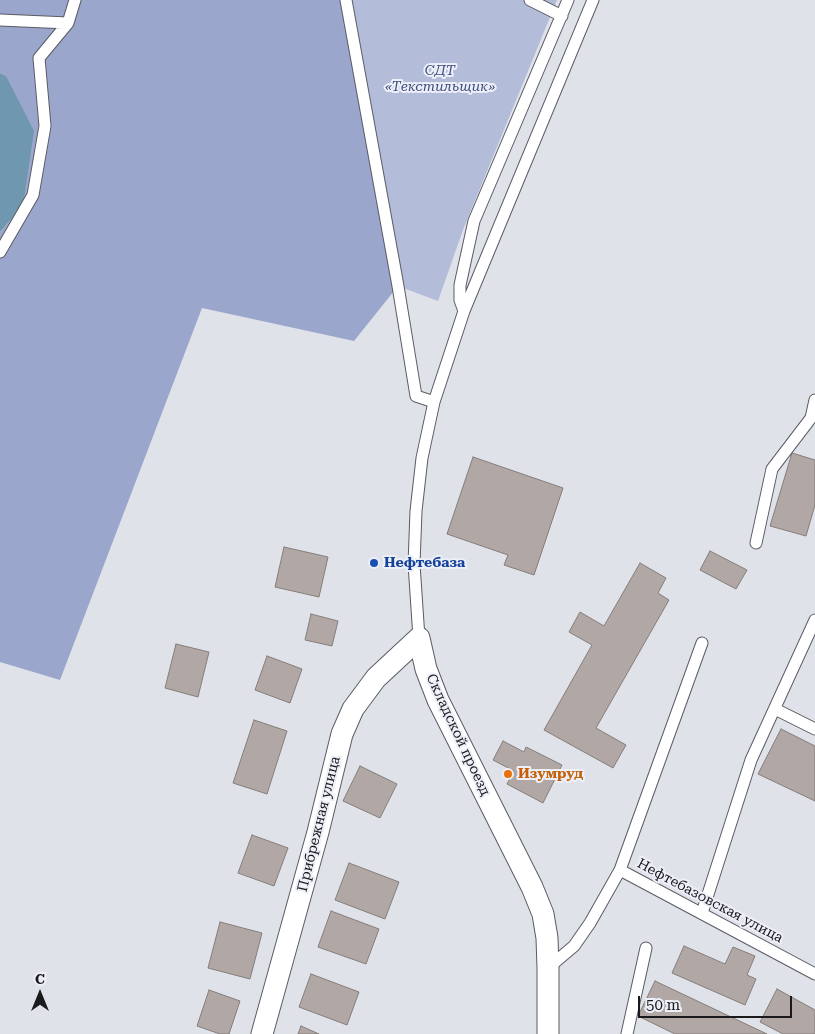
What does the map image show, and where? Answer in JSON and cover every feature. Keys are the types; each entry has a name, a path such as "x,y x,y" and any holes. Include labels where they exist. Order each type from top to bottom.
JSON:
{"street":[{"name":"Складской проезд","path":"419,638 426,669 438,700 528,878 543,914 547,938 548,1034"},
{"name":"Прибрежная улица","path":"262,1034 318,832 342,734 353,709 376,678 419,638"}],"lane":[{"path":"0,252 33,195 45,126 39,58 68,23 75,0"},
{"path":"346,0 416,396 434,402"},
{"path":"530,0 562,16"},
{"path":"464,311 460,300 460,285 474,221 568,0"},
{"name":"Складской проезд","path":"419,638 414,564 416,510 422,458 434,402 464,311 593,0"},
{"path":"0,20 68,23"},
{"path":"756,543 772,469 810,418 815,400"},
{"path":"702,913 751,760 815,620"},
{"path":"620,870 702,643"},
{"path":"775,709 815,729"},
{"name":"Нефтебазовская улица","path":"548,968 574,946 590,923 620,870 815,974"},
{"path":"627,1034 646,948"}],"green space":[{"name":"СДТ «Текстильщик»","path":"346,0 557,0 463,230 438,301 398,286"}],"shaded area":[{"path":"0,0 346,0 398,286 354,341 202,308 60,680 0,662 0,232 23,206 6,76 0,73"},
{"path":"0,73 6,76 34,131 23,206 0,232"}],"building":[{"path":"792,453 815,460 815,505 806,536 770,526"},
{"path":"473,457 563,488 534,575 504,565 508,555 447,534"},
{"path":"284,547 328,557 319,597 275,587"},
{"path":"710,551 747,570 736,589 700,570"},
{"path":"640,563 666,578 658,593 669,600 596,728 626,745 613,768 544,730 592,645 569,632 580,612 604,626"},
{"path":"311,614 338,621 332,646 305,640"},
{"path":"176,644 209,652 198,697 165,688"},
{"path":"267,656 302,669 290,703 255,690"},
{"path":"254,720 287,731 267,794 233,783"},
{"path":"781,729 815,746 815,801 758,774"},
{"path":"503,741 524,752 526,747 562,765 543,803 507,784 514,771 493,760"},
{"path":"360,766 397,784 380,818 343,801"},
{"path":"252,835 288,848 274,886 238,873"},
{"path":"349,863 399,882 385,919 335,900"},
{"path":"331,911 379,929 366,964 318,947"},
{"path":"220,922 262,933 250,979 208,968"},
{"path":"684,946 725,964 733,947 755,956 747,975 756,979 745,1005 672,973"},
{"path":"311,974 359,992 347,1025 299,1007"},
{"path":"655,981 767,1034 675,1034 638,1016"},
{"path":"777,989 815,1010 815,1034 783,1034 760,1022"},
{"path":"209,990 240,1001 229,1034 220,1034 197,1026"},
{"path":"301,1026 319,1034 298,1034"}],"place":[{"name":"Нефтебаза","path":"374,563"},
{"name":"Изумруд","path":"508,774"}]}
